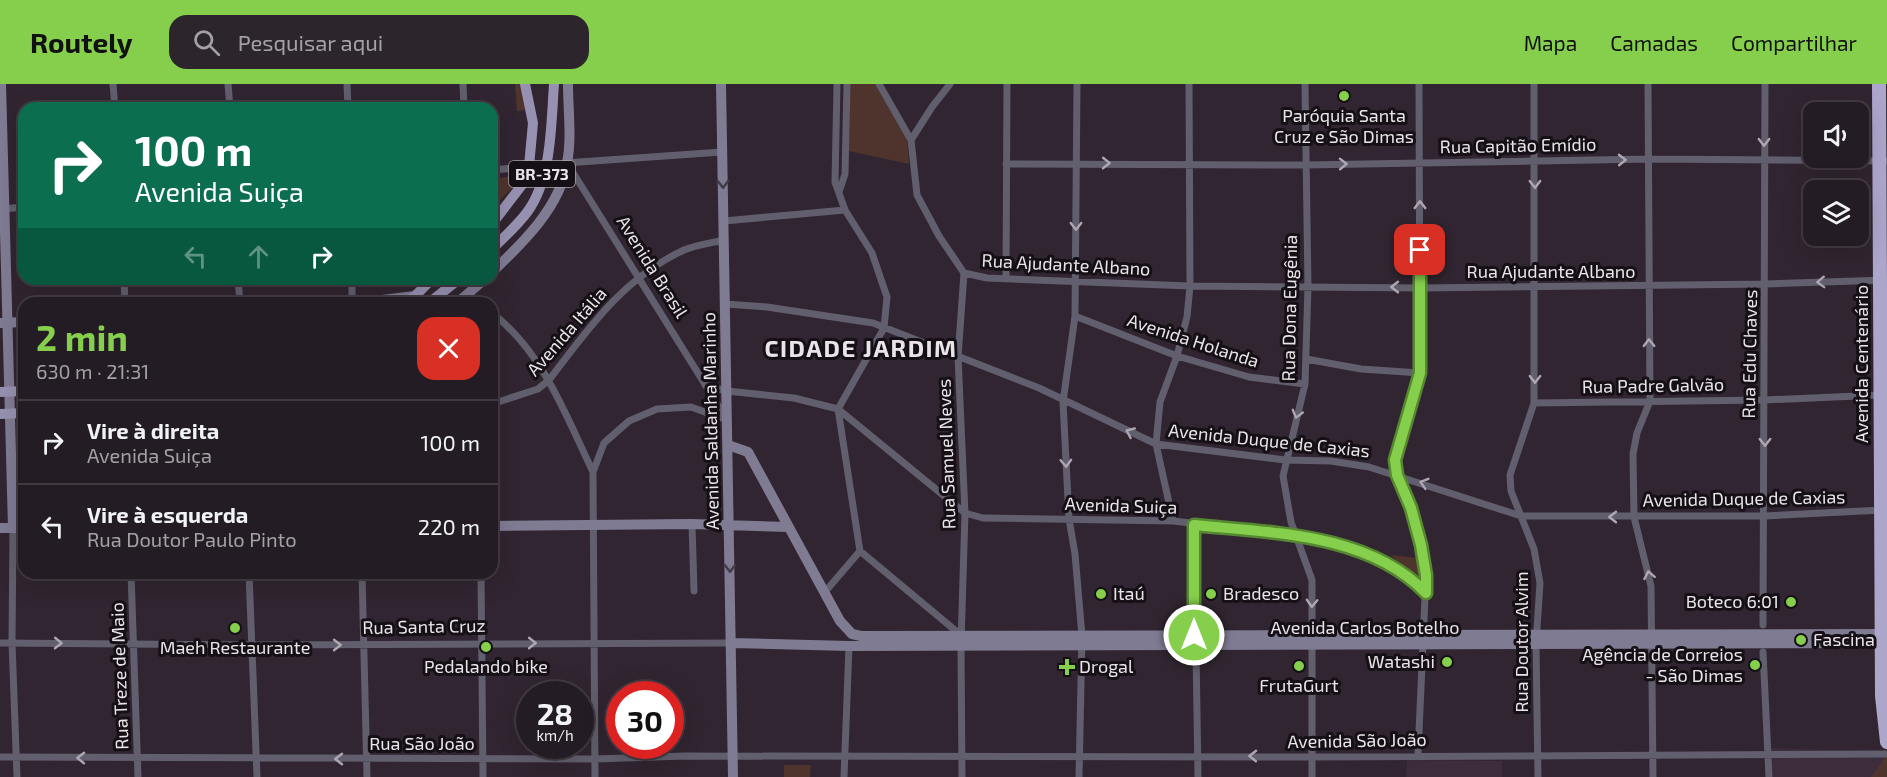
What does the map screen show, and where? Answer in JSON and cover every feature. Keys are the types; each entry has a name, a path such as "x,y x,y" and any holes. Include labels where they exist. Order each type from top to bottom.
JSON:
{"highway":[{"name":"Avenida Centenário","path":"1879,84 1883,161 1880,395 1886,741"}],"main road":[{"path":"1,84 3,323 6,392 12,414 18,512"},
{"name":"BR-373","path":"498,216 528,177 533,123 525,84"},
{"name":"BR-373","path":"498,242 528,210 538,187 551,140 554,84"},
{"path":"498,266 525,238 561,187 568,84"},
{"name":"Avenida Saldanha Marinho","path":"721,84 733,777"},
{"path":"407,297 415,296 426,285"},
{"path":"436,297 452,285"},
{"path":"465,297 479,285"},
{"path":"3,323 18,322"},
{"path":"0,414 18,414"},
{"path":"728,445 740,447 748,452 824,593 846,628 852,634 866,637"},
{"path":"498,526 692,524 788,527"},
{"path":"0,528 18,528"},
{"path":"846,628 844,645 866,637"},
{"name":"Avenida Carlos Botelho","path":"866,637 1082,641 1884,637"},
{"name":"Avenida Carlos Botelho","path":"844,645 961,640"},
{"name":"Rua Santa Cruz","path":"731,643 844,645"},
{"name":"Avenida Saldanha Marinho","path":"733,757 739,768 739,777"}],"street":[{"path":"113,84 114,102"},
{"path":"228,84 230,102"},
{"path":"347,84 348,102"},
{"path":"463,84 464,102"},
{"path":"839,192 845,174 845,84 837,84 833,172 839,192 845,210 872,253 887,297 884,328 838,409 860,551 961,640"},
{"path":"879,84 911,140 917,195 939,236 964,273"},
{"path":"911,140 932,106 950,84"},
{"path":"1006,278 1007,84"},
{"path":"1077,84 1075,316 1063,402 1069,519 1075,554 1082,641 1079,777"},
{"path":"1173,521 1156,444 1160,402 1177,356 1187,317 1190,286 1189,84"},
{"name":"Rua Dona Eugênia","path":"1305,84 1308,287 1305,384 1285,460 1284,489 1295,535 1311,572 1312,777"},
{"path":"1418,754 1426,575 1421,545 1411,508 1397,475 1395,460 1420,373 1419,84"},
{"name":"Rua Doutor Alvim","path":"1534,84 1536,287 1534,402 1510,475 1511,491 1534,549 1540,583 1537,639 1538,777"},
{"path":"1648,84 1650,400 1648,410 1637,433 1633,454 1634,517 1650,575 1653,777"},
{"name":"Rua Edu Chaves","path":"1763,625 1765,84"},
{"path":"498,169 722,152"},
{"name":"Rua Capitão Emídio","path":"1006,164 1305,165 1648,159 1883,161"},
{"name":"Avenida Brasil","path":"562,163 638,276 727,420"},
{"path":"2,209 18,208"},
{"path":"724,221 845,210"},
{"name":"Avenida Itália","path":"498,402 538,389 549,381 602,310 638,276 685,249 724,240"},
{"name":"Rua Ajudante Albano","path":"964,273 987,278 1190,286 1421,288 1766,284 1883,280"},
{"name":"Rua Samuel Neves","path":"962,777 961,640 965,513 958,357 964,273"},
{"name":"Avenida Duque de Caxias","path":"725,304 873,323 1039,388 1063,402 1156,444 1285,460 1330,461 1369,467 1521,516 1765,516 1882,510"},
{"name":"Avenida Holanda","path":"1075,316 1177,356 1249,377 1305,384"},
{"path":"498,317 510,326 549,381 593,472"},
{"path":"1306,359 1361,369 1420,373"},
{"path":"705,385 727,391 794,398 838,409"},
{"name":"Rua Padre Galvão","path":"1534,402 1765,400 1880,395"},
{"path":"595,777 593,472 604,443 629,421 657,409 691,407 727,420"},
{"name":"Avenida Suiça","path":"838,409 965,513 982,518 1173,521 1295,535 1374,555 1392,564 1426,593"},
{"path":"692,524 694,591"},
{"path":"1194,525 1194,640 1198,777"},
{"path":"17,777 12,643 18,544"},
{"path":"824,593 860,551"},
{"name":"Rua Treze de Maio","path":"131,579 138,777"},
{"path":"249,579 257,777"},
{"path":"362,579 367,777"},
{"path":"481,579 483,777"},
{"name":"Rua Santa Cruz","path":"0,643 363,645 731,643"},
{"path":"844,645 844,777"},
{"path":"1763,652 1769,777"},
{"path":"1871,754 1879,751 1886,741"},
{"name":"Avenida São João","path":"844,757 1887,754"},
{"name":"Rua São João","path":"0,757 138,759 844,757"}],"shaded area":[{"path":"515,84 521,84 526,110 517,111"},
{"path":"850,84 875,84 907,140 909,164 849,151"},
{"path":"519,175 512,188 498,202 498,178"},
{"path":"1391,555 1419,558 1418,576 1403,568"},
{"path":"1771,748 1884,752 1887,749 1887,777 1772,777"},
{"path":"1887,755 1887,777 1871,777"},
{"path":"1407,760 1502,761 1502,777 1406,777"},
{"path":"784,765 811,765 810,777 784,777"}],"place":[{"name":"Paróquia Santa Cruz e São Dimas","path":"1344,96"},
{"name":"Itaú","path":"1101,594"},
{"name":"Bradesco","path":"1211,594"},
{"name":"Boteco 6:01","path":"1791,602"},
{"name":"Maeh Restaurante","path":"235,628"},
{"name":"Fascina","path":"1801,640"},
{"name":"Pedalando bike","path":"486,647"},
{"name":"Watashi","path":"1447,662"},
{"name":"Agência de Correios - São Dimas","path":"1755,665"},
{"name":"FrutaGurt","path":"1299,666"},
{"name":"Drogal","path":"1067,667"}],"district":[{"name":"CIDADE JARDIM","path":"861,349"}],"route":[{"path":"1194,635 1194,525 1295,535 1374,555 1392,564 1426,593 1426,575 1421,545 1411,508 1397,475 1395,460 1420,373 1420,250"}]}
